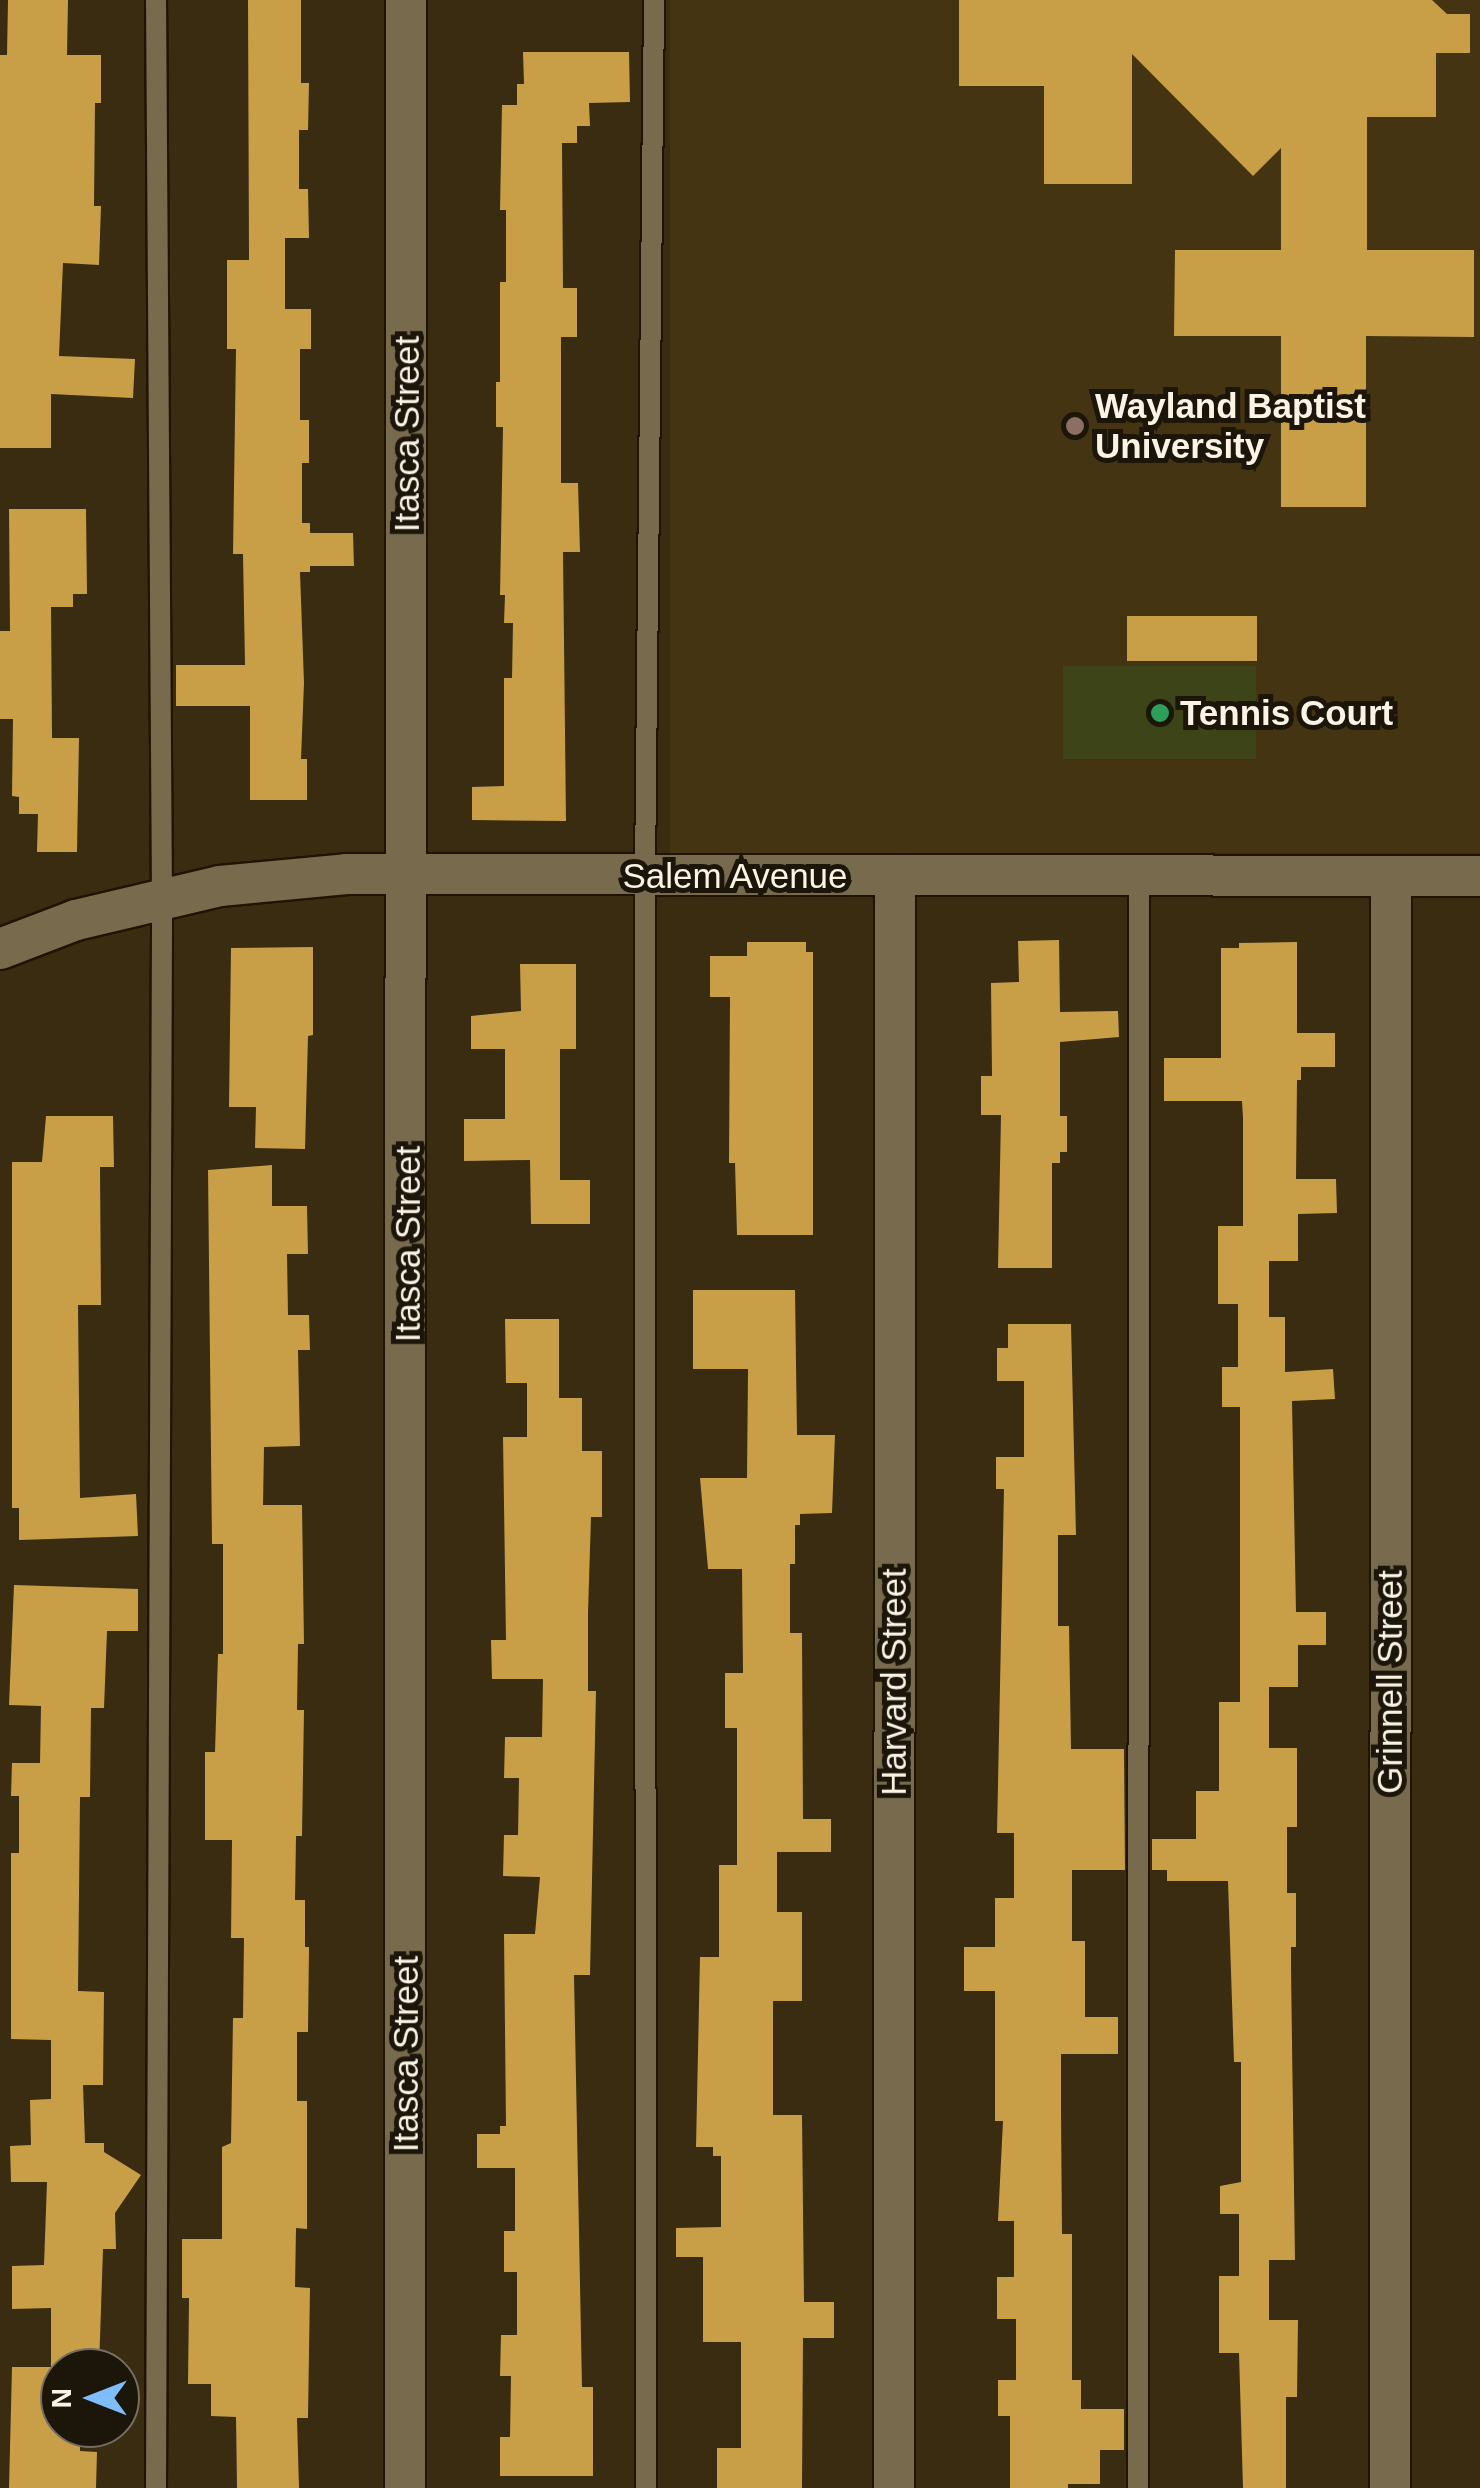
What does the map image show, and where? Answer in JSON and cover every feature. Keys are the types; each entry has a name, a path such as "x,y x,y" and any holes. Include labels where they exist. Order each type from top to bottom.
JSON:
{"street":[{"name":"Itasca Street","path":"405,2488 406,0"},
{"name":"Salem Avenue","path":"0,949 76,920 220,886 346,874 1480,876"},
{"name":"Harvard Street","path":"894,2488 895,876"},
{"name":"Grinnell Street","path":"1390,2488 1391,876"}],"lane":[{"path":"156,0 162,900 156,2488"},
{"path":"646,2488 645,876 654,0"},
{"path":"1138,2488 1139,876"}],"shaded area":[{"name":"Wayland Baptist University","path":"670,0 1480,0 1480,853 670,853"}],"green space":[{"name":"Tennis Court","path":"1063,666 1256,666 1256,759 1063,759"}],"building":[{"path":"8,0 68,0 67,55 101,55 101,103 95,103 94,206 101,206 99,265 63,263 59,356 135,359 133,398 51,394 51,448 0,448 0,55 7,55"},
{"path":"248,0 301,0 301,83 309,83 308,130 299,130 299,189 308,189 309,238 285,238 285,309 311,309 311,349 300,349 300,420 309,420 309,463 302,463 302,523 310,523 310,533 353,533 354,566 310,566 310,572 300,572 304,683 301,759 307,759 307,800 250,800 250,706 176,706 176,665 245,665 243,554 233,554 236,349 227,349 227,260 249,260"},
{"path":"959,0 1432,0 1447,14 1470,14 1470,53 1436,53 1436,117 1367,117 1367,250 1474,250 1474,337 1366,336 1366,507 1281,507 1281,336 1174,336 1175,250 1281,250 1281,148 1253,176 1132,54 1132,184 1044,184 1044,86 959,86"},
{"path":"523,52 629,52 630,102 589,103 590,126 577,126 577,143 562,143 563,288 577,288 577,337 561,337 561,483 578,483 580,552 563,552 566,821 472,820 472,787 504,786 504,678 512,678 513,623 504,623 505,595 500,595 503,427 496,427 496,382 500,382 500,282 506,282 506,210 500,210 502,105 517,105 517,84 524,84"},
{"path":"9,509 86,509 87,594 73,594 73,607 51,607 52,738 79,738 77,852 37,852 38,814 19,814 19,797 12,796 13,719 0,719 0,631 10,631"},
{"path":"1127,616 1257,616 1257,661 1127,661"},
{"path":"1059,940 1060,1012 1118,1011 1119,1037 1060,1042 1060,1116 1067,1116 1067,1152 1060,1152 1060,1163 1052,1163 1052,1268 998,1268 1001,1115 981,1115 981,1076 992,1076 991,983 1019,982 1018,941"},
{"path":"747,942 806,942 806,952 813,952 813,1235 737,1235 735,1163 729,1163 730,997 710,997 710,956 747,956"},
{"path":"1297,942 1297,1033 1335,1033 1335,1067 1301,1067 1301,1080 1297,1080 1296,1179 1336,1179 1337,1213 1298,1214 1298,1261 1269,1261 1269,1317 1285,1317 1285,1372 1333,1369 1335,1399 1292,1401 1296,1612 1326,1612 1326,1645 1298,1645 1298,1687 1269,1687 1269,1748 1297,1748 1297,1827 1287,1827 1287,1893 1296,1893 1296,1947 1291,1947 1295,2260 1269,2260 1269,2320 1298,2320 1297,2397 1286,2397 1286,2488 1243,2488 1239,2353 1219,2353 1219,2276 1239,2276 1239,2214 1220,2214 1220,2186 1241,2182 1241,2062 1234,2062 1228,1881 1167,1881 1167,1870 1152,1870 1152,1839 1196,1839 1196,1791 1219,1791 1219,1702 1240,1702 1240,1407 1222,1407 1222,1367 1238,1367 1238,1304 1218,1304 1218,1226 1243,1226 1243,1118 1242,1101 1164,1101 1164,1058 1221,1058 1221,948 1239,948 1239,943"},
{"path":"313,947 313,1035 308,1036 305,1149 255,1148 256,1107 229,1107 231,948"},
{"path":"520,964 576,964 576,1049 560,1049 560,1180 590,1180 590,1224 531,1224 530,1160 464,1161 464,1119 505,1119 505,1049 471,1049 471,1016 521,1011"},
{"path":"46,1116 113,1116 114,1167 100,1167 101,1305 78,1305 80,1498 136,1494 138,1536 19,1540 19,1508 12,1508 12,1162 42,1162"},
{"path":"272,1165 272,1206 307,1206 308,1254 287,1254 288,1315 309,1315 310,1350 298,1350 300,1446 264,1447 263,1505 302,1505 304,1644 298,1644 297,1710 304,1710 302,1836 296,1836 295,1900 305,1900 305,1947 309,1947 308,2032 297,2032 297,2101 307,2101 307,2229 296,2228 295,2287 310,2288 308,2418 297,2418 299,2488 237,2488 236,2417 211,2416 211,2384 188,2384 189,2298 182,2298 182,2239 222,2239 222,2147 231,2143 233,2018 243,2018 244,1938 231,1938 232,1840 205,1840 205,1752 215,1752 218,1654 223,1654 223,1544 212,1544 208,1170"},
{"path":"693,1290 795,1290 797,1435 835,1435 832,1513 800,1514 800,1525 795,1525 795,1564 790,1564 790,1633 802,1633 803,1819 831,1819 831,1852 777,1852 777,1912 802,1912 802,2001 773,2001 773,2115 802,2115 804,2302 834,2302 834,2338 803,2338 802,2488 717,2488 717,2448 741,2448 741,2342 703,2342 703,2257 676,2257 676,2228 721,2227 721,2156 713,2156 713,2147 696,2147 700,1957 719,1957 719,1865 737,1865 737,1728 725,1728 725,1673 743,1673 742,1569 708,1569 700,1478 747,1478 748,1369 693,1369"},
{"path":"505,1319 559,1319 559,1398 582,1398 582,1451 602,1451 602,1517 591,1517 588,1613 588,1691 596,1691 590,1975 574,1975 582,2387 593,2387 593,2476 500,2476 500,2437 510,2437 511,2376 500,2376 501,2335 517,2335 517,2272 504,2272 504,2231 515,2231 515,2168 477,2168 477,2134 500,2134 500,2126 506,2126 504,1934 535,1934 540,1877 503,1876 504,1835 518,1835 519,1778 504,1778 505,1737 542,1737 543,1679 492,1679 491,1640 506,1640 503,1437 527,1437 527,1383 506,1383"},
{"path":"1008,1324 1071,1324 1076,1535 1058,1535 1058,1626 1069,1626 1071,1749 1124,1749 1125,1870 1072,1870 1072,1941 1085,1941 1085,2017 1118,2017 1118,2054 1061,2054 1061,2113 1062,2234 1072,2234 1072,2380 1081,2380 1081,2409 1124,2409 1124,2450 1100,2450 1100,2484 1068,2484 1068,2488 1010,2488 1010,2416 998,2416 998,2380 1016,2380 1016,2319 997,2319 997,2277 1014,2277 1014,2221 998,2221 1003,2121 995,2121 995,1991 964,1991 964,1947 995,1947 995,1898 1014,1898 1014,1833 997,1833 1004,1489 996,1489 996,1457 1024,1457 1024,1381 997,1381 997,1348 1008,1348"},
{"path":"14,1585 138,1589 138,1631 107,1631 104,1708 91,1708 90,1797 80,1797 78,1991 104,1992 103,2085 83,2085 85,2143 104,2143 104,2152 141,2175 115,2213 116,2249 103,2249 100,2348 51,2348 51,2308 12,2309 12,2266 44,2265 47,2182 11,2182 10,2146 31,2145 30,2100 51,2099 51,2040 11,2039 11,1853 19,1853 19,1796 11,1796 12,1763 40,1763 41,1706 9,1705"},
{"path":"12,2367 40,2367 40,2448 97,2452 96,2488 9,2488"}],"place":[{"name":"Wayland Baptist University","path":"1075,426"},
{"name":"Tennis Court","path":"1160,713"}]}
